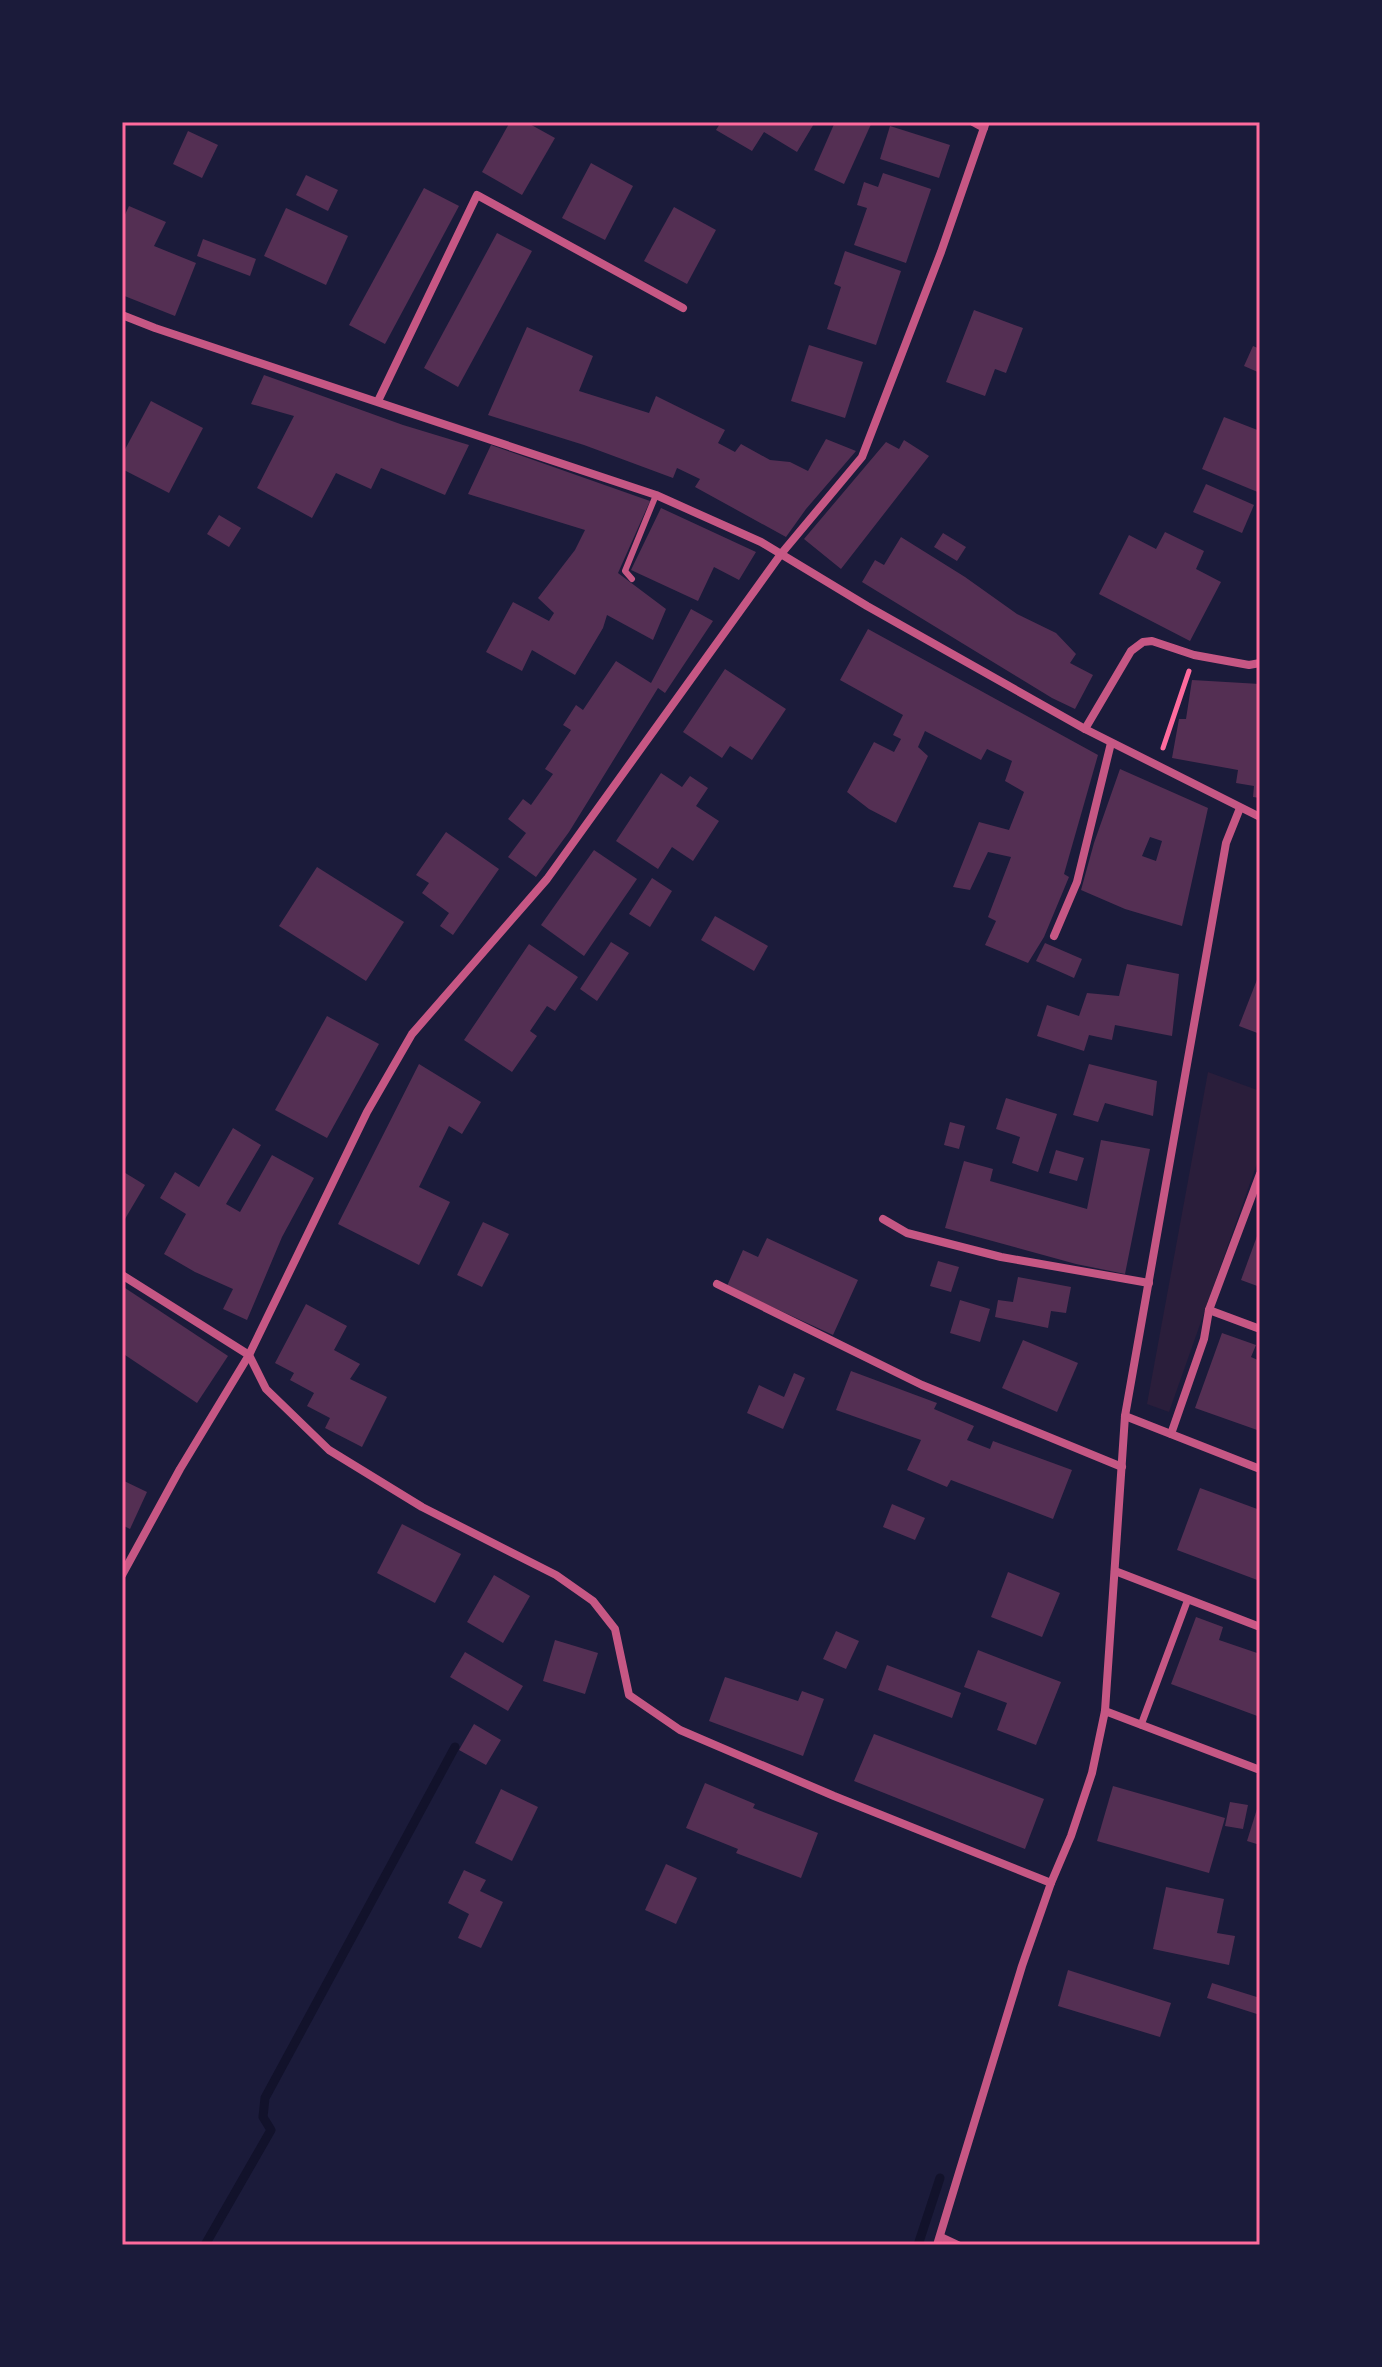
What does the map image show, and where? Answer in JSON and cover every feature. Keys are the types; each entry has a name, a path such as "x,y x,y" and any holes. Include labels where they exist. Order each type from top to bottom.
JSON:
{"street":[{"path":"122,1575 180,1469 249,1355 367,1112 412,1034 547,879 781,554 862,457 941,252 985,125 973,122"},
{"path":"378,401 477,195 683,308"},
{"path":"122,315 656,495 761,542 867,606 1085,729 1260,817"},
{"path":"1085,729 1131,651 1143,642 1152,641 1194,655 1249,665 1260,663"},
{"path":"1054,936 1077,882 1111,743"},
{"path":"958,2245 939,2241 987,2075 1051,1883 1088,1785 1105,1711 1125,1416 1226,843 1240,808"},
{"path":"1171,1434 1204,1339 1209,1310 1260,1174"},
{"path":"883,1219 907,1233 1001,1257 1149,1283"},
{"path":"122,1275 249,1355 266,1389 329,1450 422,1507 556,1575 593,1601 615,1629 629,1695 680,1730 1051,1883"},
{"path":"717,1284 922,1385 1122,1467"},
{"path":"1209,1310 1260,1329"},
{"path":"1125,1416 1260,1469"},
{"path":"1115,1571 1260,1627"},
{"path":"1141,1725 1188,1599"},
{"path":"1105,1711 1260,1770"}],"lane":[{"path":"632,579 625,571 656,495"}],"path":[{"path":"1156,766 1194,655"}],"shaded area":[{"path":"1208,1072 1260,1091 1260,1155 1169,1412 1147,1404"}],"building":[{"path":"510,122 526,122 555,138 522,195 482,172"},
{"path":"721,122 815,122 797,152 764,132 752,151 716,130"},
{"path":"835,122 872,122 844,184 814,170"},
{"path":"890,126 950,145 939,178 880,159"},
{"path":"188,131 218,145 202,178 173,164"},
{"path":"591,163 633,186 605,240 562,218"},
{"path":"883,173 931,189 906,263 854,245 867,208 857,205 864,182 878,187"},
{"path":"306,175 338,190 328,211 296,195"},
{"path":"424,188 459,206 385,344 349,325"},
{"path":"129,206 166,222 154,246 196,263 175,316 122,295 122,221"},
{"path":"674,207 716,230 687,284 644,261"},
{"path":"286,208 348,236 326,285 264,256"},
{"path":"497,233 532,251 458,387 424,368"},
{"path":"203,239 256,259 250,276 197,256"},
{"path":"845,251 901,271 876,345 827,329 841,287 834,284"},
{"path":"974,310 1023,328 1006,373 995,369 985,396 946,382"},
{"path":"527,327 593,356 579,391 649,413 656,396 725,430 718,443 735,452 741,444 770,460 790,462 808,471 826,439 856,451 786,537 695,487 700,479 677,468 673,478 584,445 488,415"},
{"path":"809,345 863,362 845,418 791,401"},
{"path":"1253,346 1260,349 1260,373 1244,366"},
{"path":"264,375 403,425 469,445 445,495 381,468 371,489 336,473 312,518 257,488 294,416 251,404"},
{"path":"151,401 203,428 169,493 122,469 122,455"},
{"path":"1224,417 1260,431 1260,493 1202,469"},
{"path":"904,440 929,456 841,569 804,539 886,442 899,449"},
{"path":"491,445 650,501 618,573 666,609 653,640 607,615 603,628 575,675 532,650 522,671 486,652 513,602 549,621 554,613 538,598 575,550 585,530 468,494"},
{"path":"1206,484 1254,505 1242,533 1193,512"},
{"path":"661,508 756,552 739,580 714,567 698,601 631,570"},
{"path":"219,515 241,528 229,547 207,534"},
{"path":"1165,532 1204,551 1196,569 1221,582 1190,641 1099,594 1129,535 1156,549"},
{"path":"943,533 966,547 957,561 934,547"},
{"path":"901,537 1017,614 1056,633 1076,654 1070,663 1093,675 1075,709 862,582 875,560 884,565"},
{"path":"691,609 713,621 665,693 658,688 569,832 536,877 508,857 526,833 508,819 523,799 531,805 553,774 545,769 571,730 563,725 576,705 583,710 616,661 651,683"},
{"path":"868,629 1098,755 1064,874 1069,877 1044,937 1028,963 985,945 996,921 988,917 1011,857 988,852 970,890 953,887 979,822 1009,830 1024,792 1005,781 1012,761 987,749 981,760 925,731 918,747 928,756 896,823 869,809 847,792 874,742 894,752 901,739 893,735 903,715 840,680"},
{"path":"725,669 786,709 752,760 730,746 722,758 683,732"},
{"path":"1192,680 1260,684 1260,798 1253,797 1254,786 1236,783 1238,770 1172,758 1179,719 1186,719"},
{"path":"1120,769 1208,808 1182,926 1125,909 1081,890","holes":["1150,837 1162,841 1156,861 1142,856"]},
{"path":"661,773 682,787 690,776 708,788 696,806 719,821 693,861 672,847 658,869 616,841"},
{"path":"446,832 499,869 453,935 440,926 449,913 422,893 429,883 416,875"},
{"path":"594,850 637,879 584,956 541,925"},
{"path":"317,867 404,922 366,981 279,926"},
{"path":"652,878 672,891 650,927 629,914"},
{"path":"715,916 768,946 754,971 701,940"},
{"path":"611,942 629,953 597,1001 580,989"},
{"path":"1045,943 1082,959 1074,978 1036,961"},
{"path":"529,944 578,977 555,1011 547,1006 530,1031 537,1036 512,1072 464,1040"},
{"path":"1127,964 1179,974 1172,1036 1115,1025 1112,1040 1089,1035 1084,1051 1037,1036 1047,1005 1079,1016 1087,993 1119,996"},
{"path":"1260,972 1260,1034 1239,1026"},
{"path":"327,1016 379,1044 327,1138 275,1110"},
{"path":"419,1064 481,1102 462,1134 449,1126 419,1187 450,1202 419,1265 338,1224"},
{"path":"1089,1064 1157,1081 1153,1116 1105,1103 1098,1122 1073,1115"},
{"path":"1006,1098 1057,1114 1038,1172 1012,1163 1020,1137 996,1129"},
{"path":"950,1122 965,1126 959,1149 944,1145"},
{"path":"233,1128 261,1145 226,1204 240,1212 272,1155 314,1178 282,1237 247,1320 223,1309 233,1289 164,1254 186,1214 160,1198 175,1172 199,1187"},
{"path":"1101,1140 1150,1149 1125,1274 1076,1264 945,1228 964,1161 993,1169 990,1181 1087,1209"},
{"path":"1056,1150 1084,1158 1077,1181 1049,1173"},
{"path":"122,1171 145,1185 122,1224"},
{"path":"483,1222 509,1234 482,1287 457,1275"},
{"path":"1260,1228 1260,1287 1241,1280"},
{"path":"767,1238 858,1280 833,1335 727,1286 743,1250 758,1257"},
{"path":"938,1261 959,1267 951,1292 930,1286"},
{"path":"1018,1277 1071,1287 1066,1313 1051,1311 1048,1328 995,1317 998,1300 1013,1302"},
{"path":"122,1286 228,1356 197,1403 122,1353"},
{"path":"960,1300 990,1309 980,1342 950,1333"},
{"path":"306,1304 347,1326 334,1350 360,1364 350,1379 387,1397 362,1447 325,1428 330,1418 307,1406 314,1393 290,1380 294,1373 275,1363"},
{"path":"1222,1333 1256,1345 1251,1357 1260,1361 1260,1431 1195,1408"},
{"path":"1023,1340 1078,1363 1057,1412 1002,1388"},
{"path":"851,1371 937,1403 934,1409 974,1426 967,1440 990,1449 993,1441 1072,1470 1053,1519 951,1480 947,1487 907,1470 921,1440 836,1410"},
{"path":"794,1373 805,1378 783,1429 747,1413 759,1385 784,1397"},
{"path":"122,1480 147,1492 130,1529 122,1525"},
{"path":"1200,1488 1260,1510 1260,1581 1177,1550"},
{"path":"892,1504 925,1518 915,1540 883,1527"},
{"path":"402,1524 461,1554 435,1603 377,1573"},
{"path":"1008,1572 1060,1593 1042,1637 991,1617"},
{"path":"494,1575 530,1596 503,1643 467,1622"},
{"path":"1196,1617 1223,1627 1219,1640 1260,1654 1260,1717 1171,1684"},
{"path":"836,1631 859,1641 846,1669 823,1659"},
{"path":"555,1640 598,1653 585,1694 543,1681"},
{"path":"978,1650 1061,1682 1036,1745 997,1730 1007,1703 964,1687"},
{"path":"465,1652 523,1686 508,1711 450,1677"},
{"path":"887,1665 961,1693 952,1718 878,1690"},
{"path":"725,1677 798,1701 802,1691 824,1699 803,1756 709,1721"},
{"path":"474,1724 501,1740 486,1765 459,1750"},
{"path":"874,1734 1044,1799 1025,1849 854,1781"},
{"path":"705,1783 755,1804 753,1808 818,1833 801,1878 736,1853 738,1849 686,1828"},
{"path":"1113,1786 1225,1818 1209,1873 1097,1841"},
{"path":"501,1789 538,1807 512,1861 475,1843"},
{"path":"1230,1802 1248,1805 1243,1829 1225,1826"},
{"path":"1257,1809 1260,1810 1260,1845 1247,1841"},
{"path":"666,1864 697,1878 676,1924 645,1910"},
{"path":"464,1870 486,1880 480,1891 503,1902 481,1948 458,1938 469,1914 448,1903"},
{"path":"1166,1887 1224,1899 1217,1933 1235,1936 1229,1965 1153,1949"},
{"path":"1068,1970 1171,2003 1160,2037 1058,2006"},
{"path":"1212,1983 1260,1998 1260,2015 1207,1998"}],"waterway":[{"path":"205,2245 271,2130 263,2117 265,2098 455,1747"},
{"path":"918,2245 940,2178"}]}
